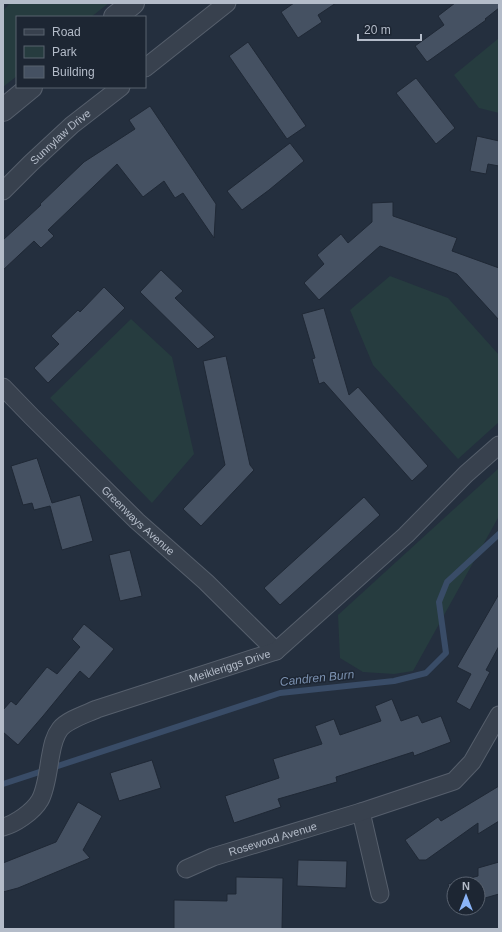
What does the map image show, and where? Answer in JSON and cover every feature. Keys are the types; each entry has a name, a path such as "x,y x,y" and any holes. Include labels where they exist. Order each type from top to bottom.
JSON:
{"street":[{"path":"146,67 227,3"},
{"path":"3,110 30,88"},
{"name":"Sunnylaw Drive","path":"3,191 72,125 120,88"},
{"name":"Greenways Avenue","path":"3,387 132,515 206,582 276,651"},
{"name":"Meikleriggs Drive","path":"3,827 12,825 26,815 40,801 48,776 53,743 60,729 74,719 97,709 276,651 406,535 466,474 499,445"},
{"name":"Rosewood Avenue","path":"186,869 213,858 361,812 454,781 472,762 499,715"},
{"path":"361,812 380,894"}],"green space":[{"path":"10,3 109,3 92,16 16,16 16,77 3,87 3,11"},
{"path":"499,38 499,113 479,108 454,75"},
{"path":"390,276 448,298 499,355 499,422 458,459 373,365 350,310"},
{"path":"131,319 172,357 194,454 152,503 50,398"},
{"path":"499,468 499,516 413,671 394,674 363,672 340,658 338,615"}],"building":[{"path":"294,3 336,3 318,15 322,22 298,38 281,12"},
{"path":"455,3 499,3 499,8 485,19 486,20 427,62 415,46 444,25 438,16"},
{"path":"248,42 306,126 287,139 229,56"},
{"path":"416,78 455,128 436,144 396,93"},
{"path":"150,106 216,204 214,238 183,193 175,198 164,181 143,197 117,164 48,230 54,236 41,248 34,241 3,270 3,240 84,162 135,129 129,120"},
{"path":"477,136 499,141 499,166 488,164 486,174 470,171"},
{"path":"290,143 304,161 242,210 227,191"},
{"path":"393,202 393,216 457,238 452,251 499,268 499,320 457,274 380,246 319,300 304,283 324,264 317,255 341,234 348,243 372,222 372,203"},
{"path":"161,270 183,291 175,298 215,337 198,349 140,292"},
{"path":"104,287 125,308 48,383 34,368 59,344 51,336 78,310 80,312"},
{"path":"324,308 349,395 358,387 428,466 412,481 324,382 319,384 312,359 315,358 302,314"},
{"path":"226,356 250,465 254,470 201,526 183,509 225,465 203,361"},
{"path":"37,458 52,503 80,495 93,541 62,550 50,506 34,510 32,503 23,505 11,466"},
{"path":"364,497 380,515 280,605 264,588"},
{"path":"130,550 142,596 120,601 109,555"},
{"path":"499,594 499,646 486,670 490,672 470,710 456,702 471,674 457,667"},
{"path":"84,624 114,649 89,679 80,671 18,745 3,732 3,710 11,701 16,705 47,667 57,674 80,647 72,639"},
{"path":"392,699 401,721 418,715 422,723 441,716 451,742 414,756 413,752 336,777 337,782 278,799 281,807 234,823 225,796 279,778 273,759 322,744 315,726 334,719 340,735 381,721 375,706"},
{"path":"152,760 161,788 119,801 110,773"},
{"path":"499,786 499,821 478,834 478,823 426,860 419,860 405,840 438,817 441,821"},
{"path":"78,802 102,816 83,850 90,858 18,888 3,892 3,863 56,842"},
{"path":"298,860 347,861 346,888 297,886"},
{"path":"499,862 499,894 486,898 486,876 478,876 478,868"},
{"path":"236,877 283,878 282,929 174,929 174,900 227,901 227,894 236,894"}],"waterway":[{"name":"Candren Burn","path":"3,784 280,693 394,681 426,673 446,653 439,602 447,582 499,534"}]}
